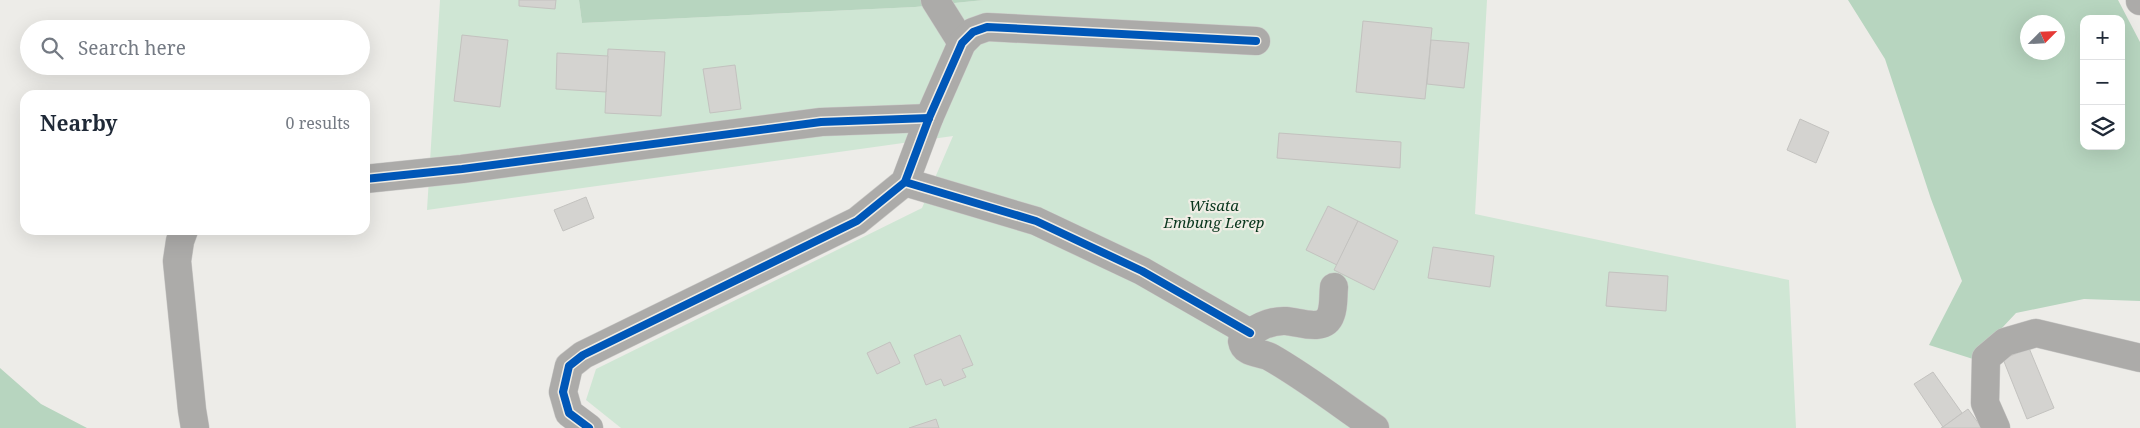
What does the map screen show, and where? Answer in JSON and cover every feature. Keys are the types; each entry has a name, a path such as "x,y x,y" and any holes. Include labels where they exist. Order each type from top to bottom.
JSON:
{"street":[{"path":"935,0 962,43"},
{"path":"590,428 569,412 563,392 570,366 583,354 857,221 905,182 929,118 962,43 973,32 987,27 1256,40"},
{"path":"370,178 462,169 821,122 929,118"},
{"path":"905,182 1036,221 1142,271 1250,333"},
{"path":"182,235 177,261 195,428"},
{"path":"1334,287 1332,314 1324,323 1316,326 1285,321 1260,327 1242,341 1243,345 1248,350 1267,356 1314,384 1375,428"},
{"path":"1996,428 1985,404 1986,358 2005,342 2036,333 2140,358"}],"green space":[{"name":"Wisata Embung Lerep","path":"440,0 579,0 582,23 915,7 984,0 1487,0 1475,214 1789,280 1796,428 621,428 586,400 596,369 922,208 953,136 427,210"},
{"path":"579,0 984,0 915,7 582,23"},
{"path":"1848,0 2118,0 2140,42 2140,301 2084,299 2016,313 1973,359 1929,345 1962,281 1931,199 1885,59"},
{"path":"0,368 41,404 87,428 0,428"}],"building":[{"path":"519,0 556,0 555,9 519,6"},
{"path":"1363,21 1432,28 1425,99 1356,92"},
{"path":"462,35 508,40 500,107 454,101"},
{"path":"1431,40 1469,43 1464,88 1427,84"},
{"path":"608,49 665,52 661,116 605,113"},
{"path":"557,53 608,56 606,92 556,89"},
{"path":"735,65 741,109 710,113 703,69"},
{"path":"1800,119 1829,132 1816,163 1787,150"},
{"path":"1279,133 1401,142 1400,168 1277,158"},
{"path":"586,197 594,218 563,231 554,210"},
{"path":"1328,206 1358,221 1337,265 1306,250"},
{"path":"1358,221 1398,241 1374,290 1334,270"},
{"path":"1433,247 1494,256 1490,287 1428,278"},
{"path":"1609,272 1668,276 1666,311 1606,306"},
{"path":"960,335 973,365 962,369 966,377 944,386 941,379 926,385 914,355"},
{"path":"890,342 900,363 877,374 867,353"},
{"path":"2029,348 2054,408 2027,419 2003,359"},
{"path":"1933,372 1962,413 1943,427 1914,384"},
{"path":"1968,409 1982,428 1941,428 1943,427"},
{"path":"936,419 939,428 909,428"}],"cycle path":[{"path":"589,428 569,413 563,392 569,366 583,355 857,221 905,182 929,118 962,43 973,32 987,27 1256,41"},
{"path":"370,178 462,169 821,122 929,118"},
{"path":"905,182 1036,221 1142,271 1250,333"}]}
